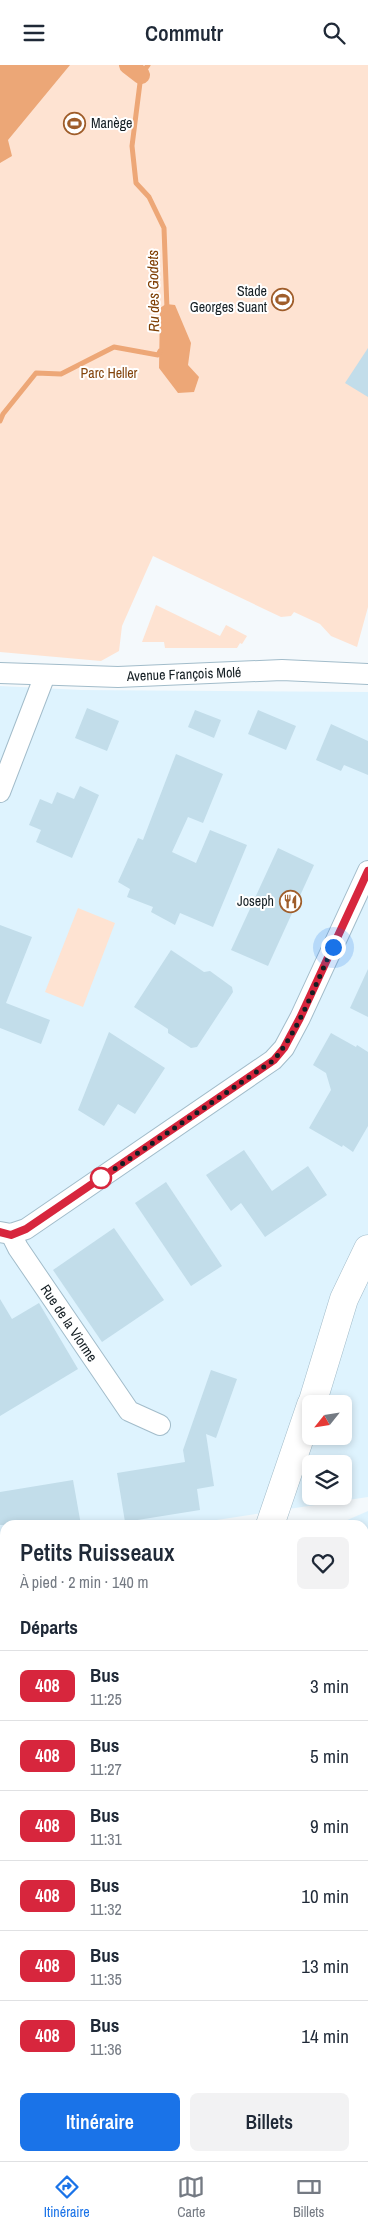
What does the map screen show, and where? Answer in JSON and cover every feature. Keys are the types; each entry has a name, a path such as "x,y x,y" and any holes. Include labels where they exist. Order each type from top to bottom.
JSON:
{"main road":[{"path":"314,1395 344,1299 368,1249"},
{"path":"326,1395 368,1279"},
{"path":"272,1520 306,1445"},
{"path":"284,1520 306,1445"}],"street":[{"name":"Avenue François Molé","path":"0,673 118,677 282,670 368,674"},
{"path":"0,792 45,675"},
{"path":"6,1233 26,1229 274,1060 284,1048 300,1018 368,871"},
{"name":"Rue de la Viorme","path":"6,1233 129,1411 160,1425"}],"shaded area":[{"path":"0,65 70,65 8,140 12,156 0,163"},
{"path":"166,304 175,305 191,343 188,365 199,377 194,392 178,393 159,368 160,308"},
{"path":"0,686 81,690 368,692 368,1497 352,1499 352,1455 302,1455 302,1505 315,1505 217,1520 0,1520"},
{"path":"368,1511 368,1520 347,1520"}],"green space":[{"name":"Parc Heller","path":"0,65 368,65 368,607 357,647 331,636 320,624 294,612 291,616 281,617 153,556 122,626 119,651 101,661 0,652"},
{"path":"156,605 220,636 226,625 247,636 237,648 165,648 164,642 142,642"},
{"path":"78,908 115,923 83,1007 45,992"}],"building":[{"path":"368,348 368,397 345,383"},
{"path":"87,708 119,721 107,751 75,738"},
{"path":"195,710 221,720 214,738 188,727"},
{"path":"258,710 296,726 286,750 248,734"},
{"path":"331,724 368,741 368,775 344,765 341,771 316,760"},
{"path":"176,754 223,774 203,823 188,817 172,852 196,863 210,830 247,845 213,927 180,913 175,925 151,912 153,907 127,897 130,889 118,882 138,838 143,840"},
{"path":"80,786 99,795 72,858 36,842 41,830 29,825 40,799 52,804 57,792 74,799"},
{"path":"278,848 314,865 268,966 231,950"},
{"path":"0,925 32,937 6,1003 50,1020 41,1044 0,1028"},
{"path":"171,950 204,972 210,971 232,987 233,992 197,1047 191,1048 168,1033 168,1029 134,1007"},
{"path":"368,969 368,1017 350,1008"},
{"path":"109,1032 165,1068 135,1114 118,1104 104,1126 78,1110"},
{"path":"331,1033 368,1052 368,1126 353,1152 309,1128 331,1090 326,1073 313,1065"},
{"path":"244,1150 272,1191 308,1166 327,1195 265,1237 241,1203 231,1211 206,1175"},
{"path":"166,1182 222,1266 191,1286 135,1203"},
{"path":"114,1228 164,1300 102,1342 53,1270"},
{"path":"0,1299 12,1319 39,1303 78,1369 0,1416"},
{"path":"211,1370 237,1379 216,1438 206,1434 214,1486 197,1489 200,1510 138,1520 125,1520 117,1473 185,1462 183,1450"},
{"path":"73,1480 80,1520 0,1520 0,1492"}],"waterway":[{"path":"128,65 141,75"},
{"name":"Ru des Godets","path":"148,65 141,75 132,146 136,183 149,197 164,228 167,309"},
{"name":"Ru des Godets","path":"0,421 3,414 36,373 61,374 114,347 158,355 160,351"}],"bus line":[{"name":"408","path":"0,1232 11,1235 26,1229 274,1060 284,1048 300,1018 368,871"}],"place":[{"name":"Manège","path":"75,123"},
{"name":"Stade Georges Suant","path":"283,299"},
{"name":"Joseph","path":"290,901"}],"route":[{"path":"101,1178 97,1181 274,1060 284,1048 300,1018 333,947"}]}
